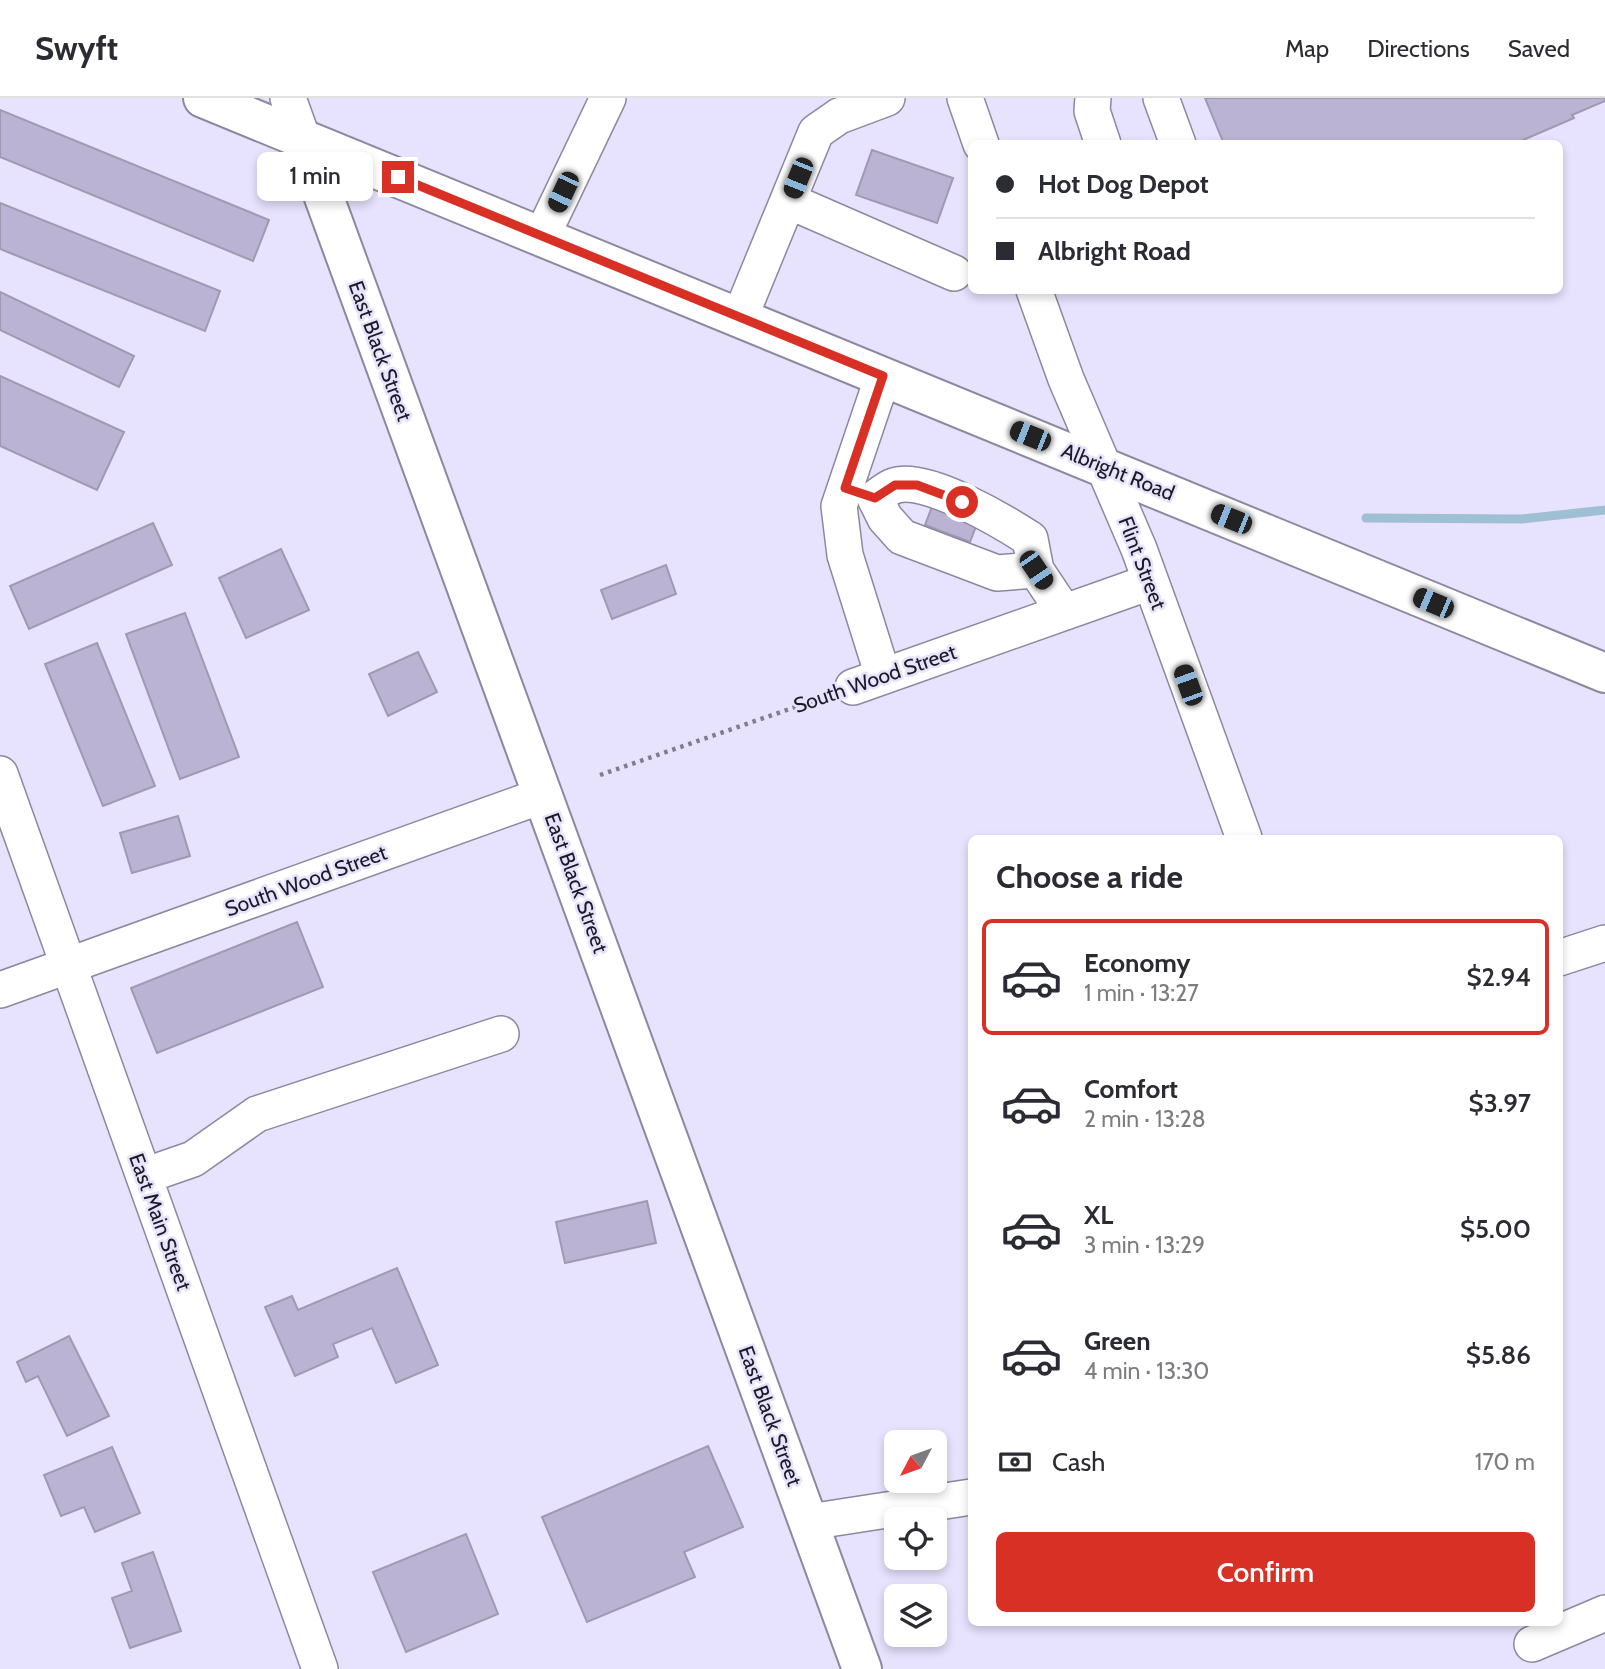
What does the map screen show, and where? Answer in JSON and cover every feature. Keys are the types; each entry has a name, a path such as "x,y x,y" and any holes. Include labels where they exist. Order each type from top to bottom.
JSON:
{"main road":[{"name":"Albright Road","path":"203,98 1605,673"},
{"name":"East Black Street","path":"302,137 862,1669"}],"street":[{"name":"East Black Street","path":"288,98 302,137"},
{"path":"542,236 608,98"},
{"path":"740,317 816,132 839,116 887,98"},
{"path":"965,98 980,140"},
{"path":"1093,98 1092,111 1102,140"},
{"path":"1161,98 1177,140"},
{"path":"789,201 954,273"},
{"name":"Flint Street","path":"1035,294 1066,379 1150,582 1243,835"},
{"path":"860,493 883,376"},
{"path":"868,681 839,506 860,493 895,485 917,485 985,510 1030,539 1036,570 1064,612"},
{"path":"860,493 902,537 997,573 1036,570"},
{"name":"South Wood Street","path":"868,681 1150,582"},
{"name":"East Main Street","path":"0,774 320,1669"},
{"name":"South Wood Street","path":"0,990 544,795"},
{"path":"1563,957 1605,943"},
{"path":"144,1176 193,1159 257,1114 501,1034"},
{"path":"809,1522 968,1497"},
{"path":"1533,1645 1605,1613"}],"path":[{"name":"South Wood Street","path":"600,775 868,681"}],"building":[{"path":"1205,98 1605,98 1605,101 1572,115 1574,118 1523,140 1222,140"},
{"path":"0,110 269,220 253,261 0,157"},
{"path":"872,150 953,178 937,223 856,195"},
{"path":"0,203 220,291 205,331 0,249"},
{"path":"0,292 134,356 119,387 0,330"},
{"path":"0,376 124,432 97,490 0,446"},
{"path":"933,504 978,521 970,542 925,525"},
{"path":"153,523 172,565 29,629 10,586"},
{"path":"281,549 309,610 246,638 219,578"},
{"path":"666,565 676,594 612,619 601,590"},
{"path":"185,613 239,757 180,779 126,634"},
{"path":"97,643 155,786 103,806 45,664"},
{"path":"418,652 437,692 388,716 369,674"},
{"path":"178,816 190,856 132,873 120,833"},
{"path":"297,922 323,987 157,1053 131,988"},
{"path":"647,1201 656,1243 565,1263 556,1222"},
{"path":"397,1268 438,1365 396,1383 372,1328 333,1344 338,1357 295,1376 265,1307 292,1296 298,1310"},
{"path":"69,1336 109,1416 67,1436 38,1376 26,1382 17,1362"},
{"path":"708,1446 743,1527 684,1552 695,1577 587,1622 542,1517"},
{"path":"112,1447 140,1513 95,1532 84,1507 61,1516 44,1475"},
{"path":"466,1534 498,1614 406,1652 373,1572"},
{"path":"153,1552 181,1631 130,1648 112,1598 132,1591 122,1563"}],"waterway":[{"path":"1366,518 1522,519 1605,510"}],"route":[{"path":"398,177 883,376 845,488 875,498 895,485 917,485 962,502"}]}
